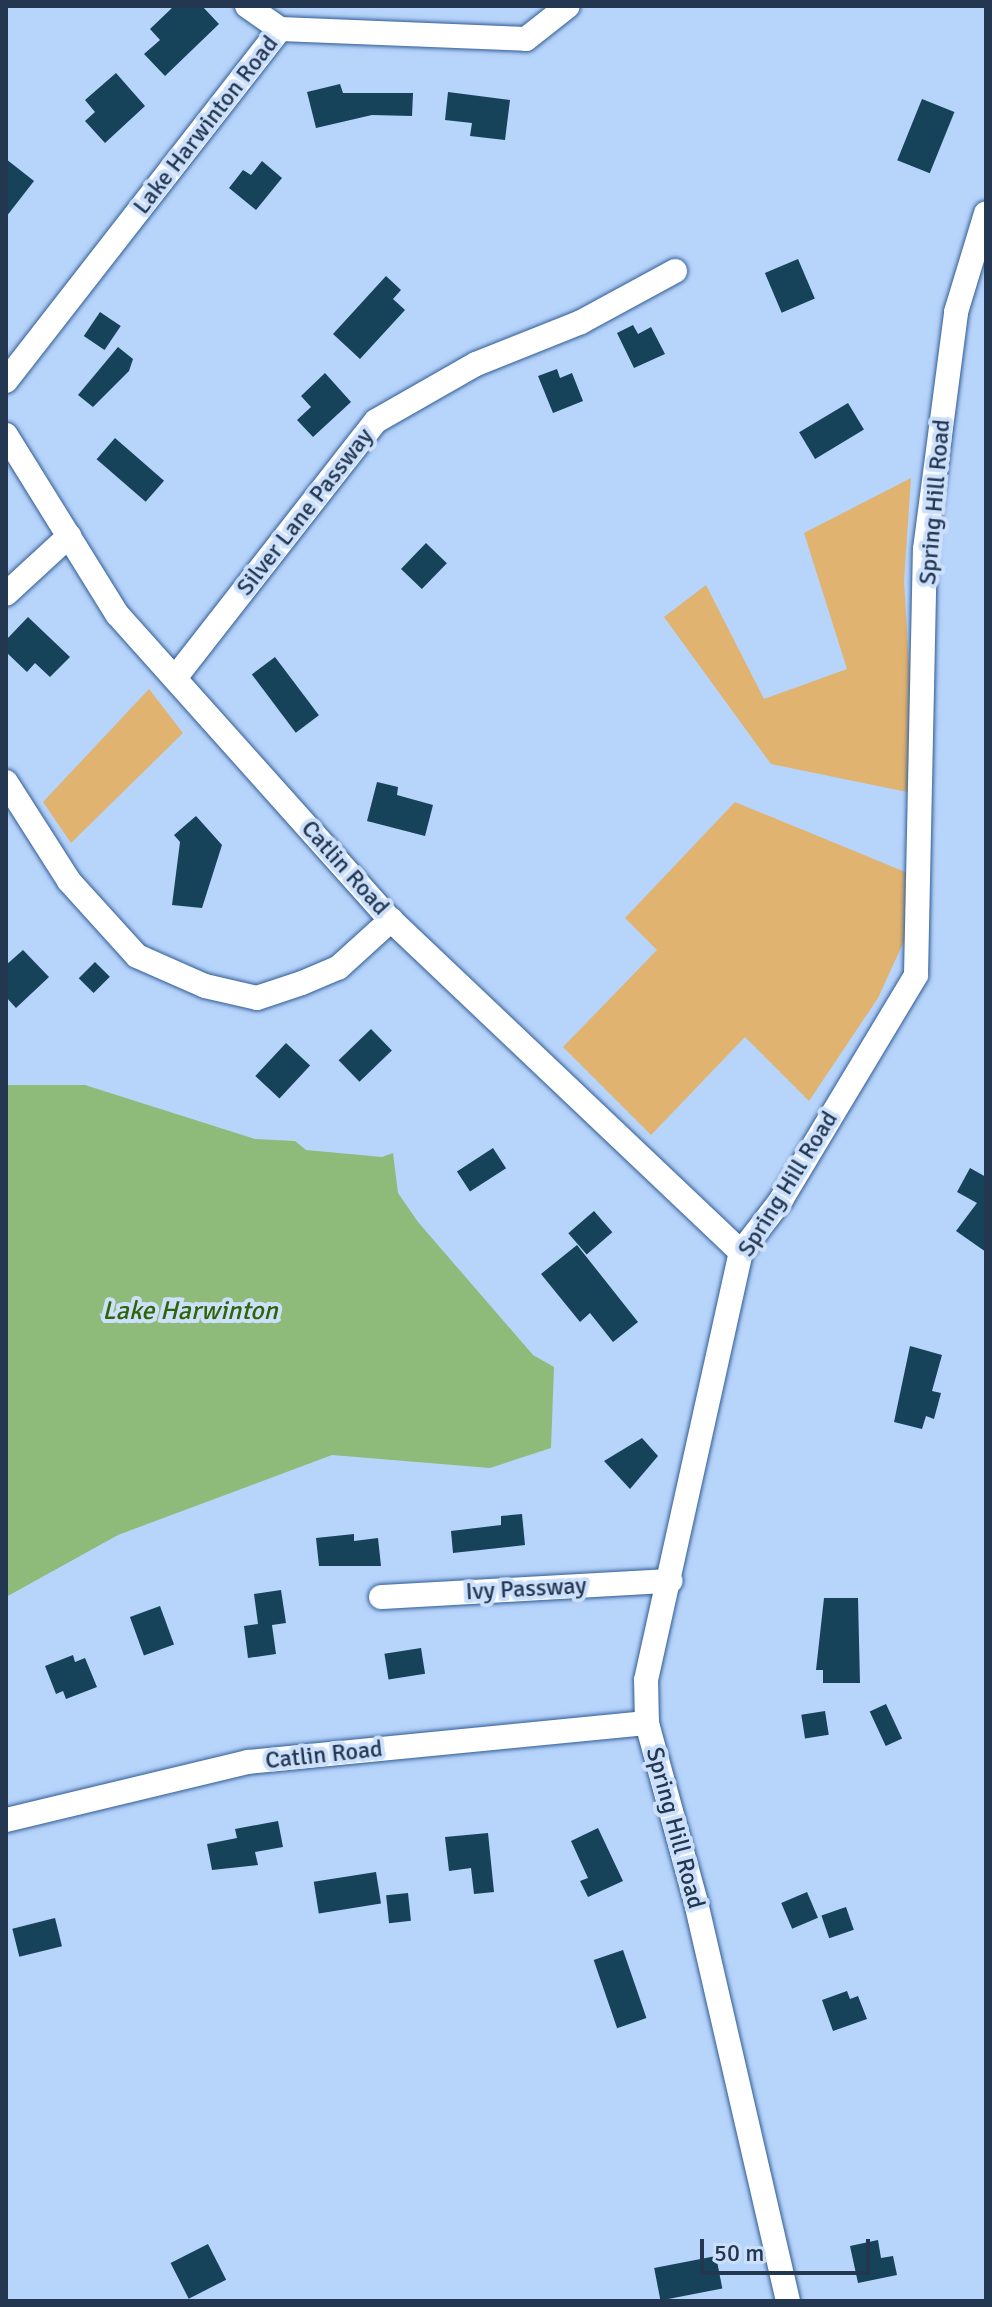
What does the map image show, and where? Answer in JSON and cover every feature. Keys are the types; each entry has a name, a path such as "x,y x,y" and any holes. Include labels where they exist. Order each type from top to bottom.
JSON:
{"street":[{"path":"247,6 280,29"},
{"name":"Lake Harwinton Road","path":"6,381 280,29 526,39 568,6"},
{"name":"Spring Hill Road","path":"788,2301 697,1906 647,1723 646,1680 671,1581 741,1252 781,1200 916,975 925,549 956,312 986,213"},
{"name":"Silver Lane Passway","path":"175,678 376,421 476,364 581,322 675,271"},
{"name":"Catlin Road","path":"6,435 117,614 391,920 741,1252"},
{"path":"6,594 69,536"},
{"path":"6,782 69,881 137,956 205,986 257,998 302,983 338,968 391,920"},
{"name":"Ivy Passway","path":"381,1597 671,1581"},
{"name":"Catlin Road","path":"6,1820 248,1762 647,1723"}],"shaded area":[{"path":"911,478 904,581 917,794 771,764 664,617 706,585 764,699 847,669 804,533"},
{"path":"149,689 183,733 71,843 43,802"},
{"path":"735,802 915,876 905,939 878,998 809,1101 745,1037 651,1135 563,1047 657,950 625,918"}],"water":[{"name":"Lake Harwinton","path":"6,1085 85,1085 255,1139 295,1141 306,1150 382,1157 393,1153 398,1193 418,1222 533,1355 554,1367 551,1448 490,1468 332,1455 118,1535 6,1597"}],"building":[{"path":"174,6 202,6 219,24 165,76 144,54 160,40 150,29"},
{"path":"116,73 145,106 105,143 85,121 95,112 85,100"},
{"path":"340,84 343,93 413,93 412,116 372,115 316,128 307,92"},
{"path":"448,92 510,100 505,140 470,136 472,123 445,120"},
{"path":"922,99 954,112 930,173 897,160"},
{"path":"6,159 34,181 6,217"},
{"path":"262,161 282,178 256,210 229,188 243,170 251,175"},
{"path":"798,259 815,299 782,313 765,273"},
{"path":"386,276 401,290 393,299 405,310 360,359 333,334"},
{"path":"100,312 121,326 105,350 84,336"},
{"path":"633,325 638,334 651,327 665,354 634,368 617,333"},
{"path":"118,347 133,359 129,371 93,407 78,395"},
{"path":"557,369 560,378 572,373 583,401 553,413 538,376"},
{"path":"325,373 351,402 313,437 297,420 311,407 301,396"},
{"path":"848,403 864,430 815,459 799,432"},
{"path":"115,438 164,481 146,502 97,459"},
{"path":"426,543 447,563 422,589 401,569"},
{"path":"28,617 70,657 50,677 35,663 27,672 6,652 6,640"},
{"path":"275,657 319,715 296,733 252,674"},
{"path":"377,782 398,787 397,795 433,805 425,836 367,821"},
{"path":"196,816 222,845 202,908 172,905 180,842 174,835"},
{"path":"23,950 49,977 16,1008 6,997 6,965"},
{"path":"95,962 110,977 94,993 79,978"},
{"path":"371,1029 392,1051 359,1082 339,1060"},
{"path":"286,1043 310,1066 279,1098 255,1076"},
{"path":"493,1148 506,1168 470,1192 457,1171"},
{"path":"970,1168 986,1177 986,1252 956,1231 977,1203 957,1192"},
{"path":"594,1211 612,1232 587,1254 568,1233"},
{"path":"577,1245 638,1322 613,1342 590,1313 580,1322 541,1274"},
{"path":"910,1346 942,1355 932,1391 941,1393 934,1419 926,1416 922,1429 894,1422"},
{"path":"642,1438 658,1456 630,1489 604,1461"},
{"path":"522,1514 525,1545 453,1553 451,1531 501,1525 501,1516"},
{"path":"354,1534 354,1541 378,1538 381,1566 319,1566 316,1538"},
{"path":"281,1590 286,1623 272,1625 276,1654 248,1658 244,1626 258,1624 254,1594"},
{"path":"824,1598 858,1598 860,1683 823,1683 823,1670 816,1670"},
{"path":"160,1606 174,1645 144,1655 130,1617"},
{"path":"421,1648 425,1674 389,1679 384,1654"},
{"path":"73,1655 75,1662 85,1658 97,1687 66,1699 63,1691 56,1694 45,1666"},
{"path":"886,1704 902,1738 886,1746 870,1712"},
{"path":"825,1711 829,1735 805,1738 801,1715"},
{"path":"278,1821 283,1847 255,1852 258,1865 212,1870 207,1844 237,1838 235,1829"},
{"path":"598,1828 623,1881 588,1897 580,1881 588,1878 571,1841"},
{"path":"488,1833 494,1892 474,1894 471,1868 449,1871 445,1837"},
{"path":"376,1872 381,1904 319,1913 314,1882"},
{"path":"807,1892 818,1918 792,1929 781,1903"},
{"path":"408,1893 411,1921 389,1923 386,1895"},
{"path":"846,1907 854,1930 829,1938 821,1915"},
{"path":"55,1918 62,1946 19,1957 12,1929"},
{"path":"623,1950 646,2018 617,2028 594,1960"},
{"path":"847,1991 850,1999 858,1996 867,2019 833,2031 822,2000"},
{"path":"878,2240 881,2258 893,2256 897,2275 858,2283 850,2246"},
{"path":"208,2244 226,2280 189,2299 171,2263"},
{"path":"716,2256 722,2288 660,2300 654,2268"}]}
